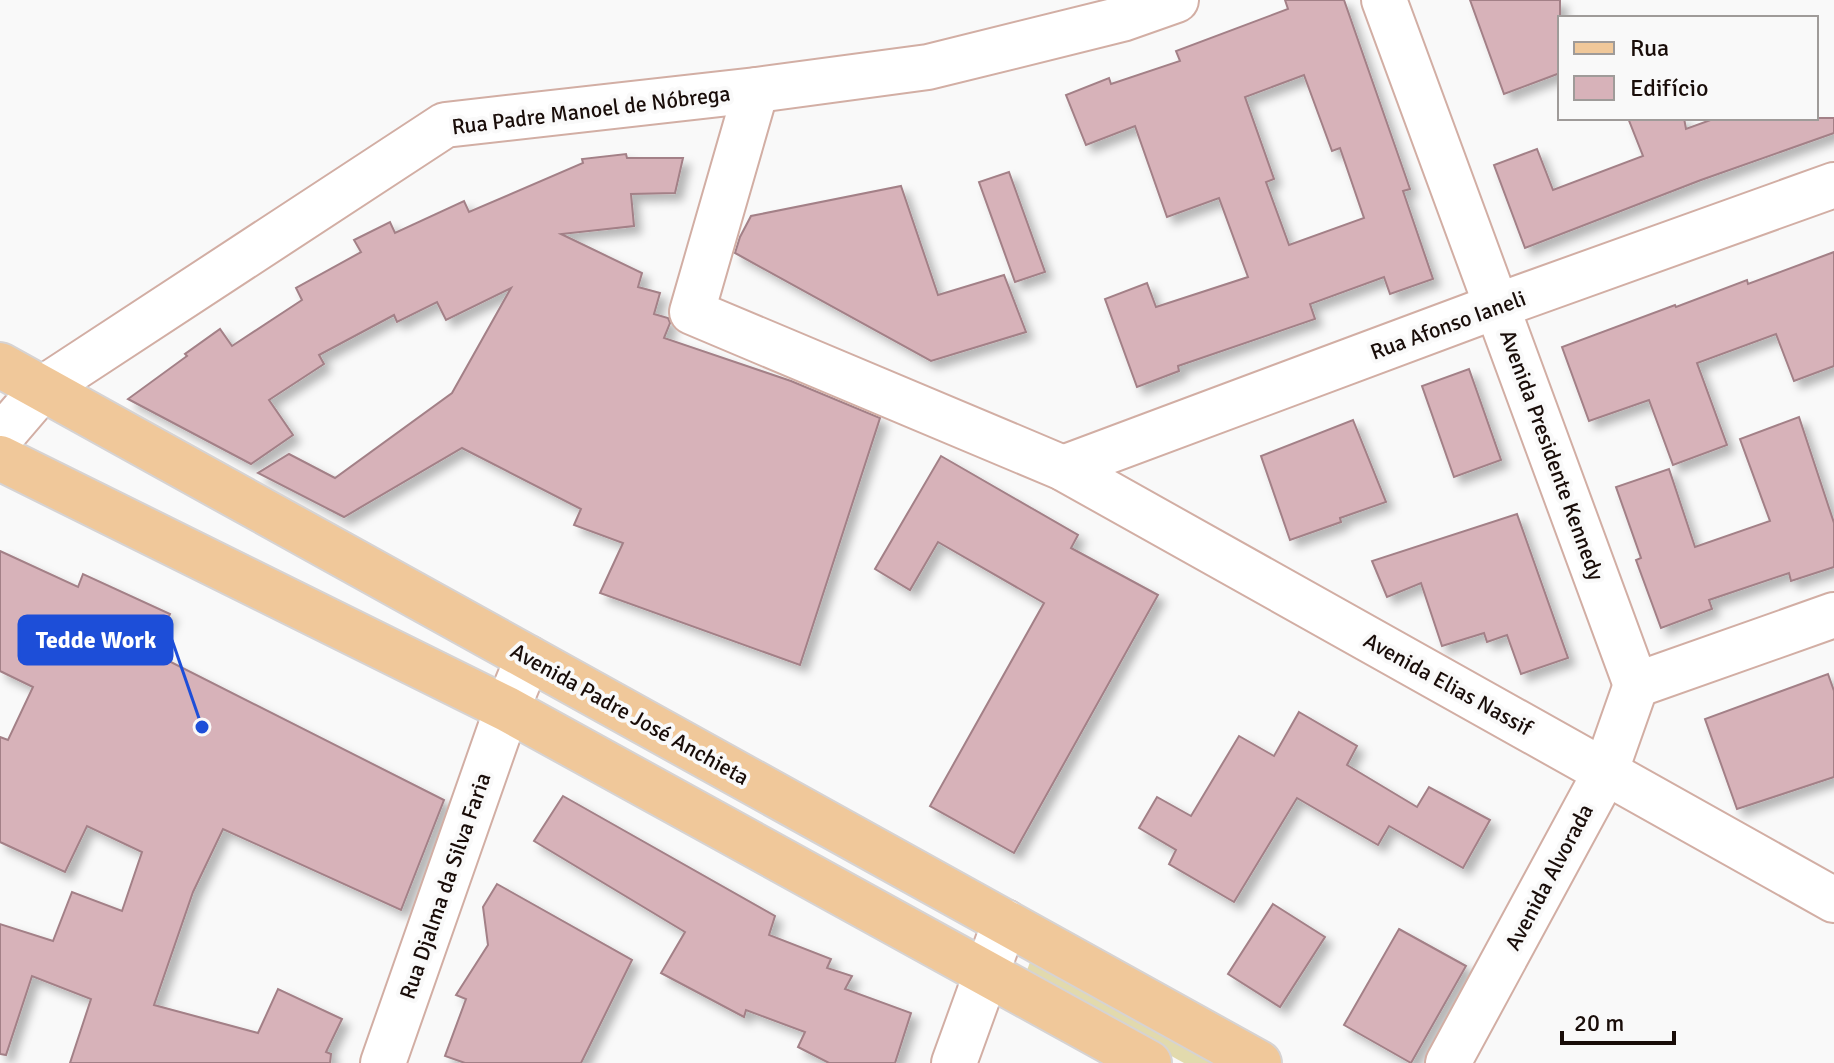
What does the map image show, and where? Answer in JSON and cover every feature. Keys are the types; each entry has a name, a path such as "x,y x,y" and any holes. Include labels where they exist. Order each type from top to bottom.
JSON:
{"main road":[{"name":"Avenida Padre José Anchieta","path":"0,365 1259,1063"},
{"path":"0,458 507,709 1149,1063"}],"street":[{"name":"Rua Padre Manoel de Nóbrega","path":"0,438 42,389 445,125 928,67 1122,19 1176,0"},
{"name":"Avenida Presidente Kennedy","path":"1384,0 1636,685"},
{"name":"Avenida Elias Nassif","path":"756,90 692,312 1063,468 1834,900"},
{"name":"Rua Afonso Ianeli","path":"1063,468 1497,306 1834,185"},
{"path":"1636,685 1834,615"},
{"name":"Rua Djalma da Silva Faria","path":"383,1063 507,709 528,658"},
{"name":"Avenida Alvorada","path":"1448,1063 1605,773 1636,685"},
{"path":"954,1063 1005,922"}],"shaded area":[{"path":"1030,962 1043,965 1220,1063 1184,1063 1036,981 1026,973"}],"building":[{"path":"1285,0 1344,0 1410,189 1403,191 1433,279 1390,294 1384,277 1310,304 1315,319 1178,366 1179,371 1137,387 1105,299 1147,283 1156,307 1248,277 1219,198 1167,217 1135,126 1086,145 1066,95 1109,78 1111,84 1180,61 1176,51 1288,9","holes":["1304,75 1332,151 1340,148 1364,218 1289,245 1266,182 1274,179 1245,97"]},
{"path":"1470,0 1560,0 1558,74 1504,94"},
{"path":"1834,118 1834,133 1525,248 1494,165 1537,149 1553,190 1643,156 1629,120 1684,120 1686,129 1711,120"},
{"path":"626,154 627,158 683,158 675,193 631,194 634,226 561,234 642,273 638,287 660,293 654,314 668,318 670,323 664,338 791,381 880,418 800,665 600,593 623,543 574,525 581,509 462,448 344,517 258,473 289,454 335,478 452,393 511,288 446,320 437,302 397,322 394,315 319,355 324,364 269,400 293,435 251,464 128,399 220,329 232,346 302,300 296,288 361,252 354,240 390,222 395,233 464,201 469,212 583,163 582,159"},
{"path":"1009,172 1045,272 1015,282 979,182"},
{"path":"901,186 938,295 1004,275 1026,332 931,361 735,253 751,216"},
{"path":"1834,252 1834,366 1794,381 1776,334 1697,363 1727,445 1673,465 1649,400 1589,421 1562,347"},
{"path":"1469,369 1501,460 1454,477 1422,386"},
{"path":"1799,417 1834,523 1834,567 1791,581 1789,573 1709,600 1712,609 1661,628 1636,560 1641,558 1616,487 1669,469 1695,547 1770,521 1740,439"},
{"path":"1353,420 1386,502 1290,540 1261,456"},
{"path":"941,456 1078,535 1071,548 1158,595 1014,853 930,806 1044,603 938,542 910,590 875,569"},
{"path":"1517,514 1568,658 1521,674 1507,635 1487,642 1484,633 1442,646 1421,583 1387,597 1372,561"},
{"path":"0,551 78,587 83,574 170,614 151,652 444,800 401,910 223,829 193,892 154,1005 258,1033 278,989 342,1019 326,1052 331,1054 330,1063 70,1063 91,999 32,976 6,1055 0,1054 0,924 53,941 72,892 122,911 142,852 87,826 65,872 0,842 0,737 8,740 33,687 0,671"},
{"path":"1828,674 1834,691 1834,777 1737,809 1705,719"},
{"path":"1299,712 1357,746 1347,765 1417,807 1429,787 1490,820 1463,868 1389,826 1378,845 1297,798 1234,902 1169,864 1176,850 1139,828 1157,797 1191,816 1239,736 1274,756"},
{"path":"563,796 775,916 769,935 831,959 827,968 852,976 845,989 911,1013 895,1063 829,1063 798,1047 805,1032 746,1010 744,1017 661,973 685,932 534,841"},
{"path":"497,884 632,960 581,1063 465,1063 445,1056 466,999 456,995 488,945 483,907"},
{"path":"1273,904 1325,937 1280,1007 1228,974"},
{"path":"1399,929 1466,966 1411,1063 1344,1025"}],"place":[{"name":"Tedde Work","path":"202,727"}]}
